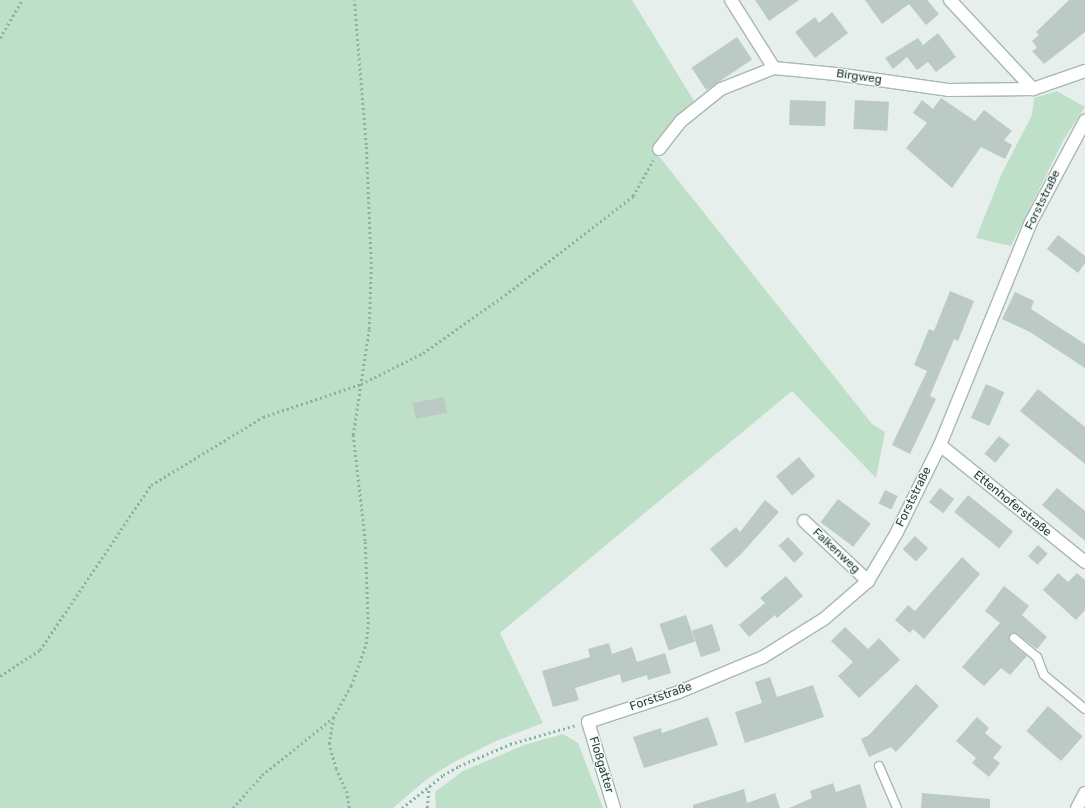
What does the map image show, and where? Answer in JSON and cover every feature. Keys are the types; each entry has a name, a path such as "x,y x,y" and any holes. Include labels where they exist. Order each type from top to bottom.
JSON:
{"street":[{"path":"731,0 774,68"},
{"path":"950,0 1032,89"},
{"name":"Birgweg","path":"659,149 681,121 721,89 774,68 836,74 948,90 1032,89 1085,71"},
{"name":"Forststraße","path":"588,722 680,692 763,657 824,619 868,581 896,534 940,445 1031,222 1085,121"},
{"name":"Ettenhoferstraße","path":"940,445 1085,562"},
{"name":"Falkenweg","path":"804,521 868,581"},
{"name":"Floßgatter","path":"588,722 614,808"},
{"path":"1077,808 1085,793"}],"lane":[{"path":"1014,638 1037,657 1044,675 1085,709"},
{"path":"879,766 897,808"}],"path":[{"path":"0,38 22,0"},
{"path":"349,808 347,793 336,769 329,744 333,718 351,686 367,638 365,541 353,435 368,330 371,264 366,145 354,0"},
{"path":"0,676 40,650 151,485 263,417 361,384 423,353 505,295 634,196 659,149"},
{"path":"233,808 262,775 333,718"},
{"path":"402,808 459,766 510,744 588,722"},
{"path":"427,808 430,786"}],"green space":[{"path":"0,0 632,0 694,101 678,116 654,150 872,424 885,432 876,478 792,391 500,633 543,723 496,741 454,762 427,779 393,808 0,808"},
{"path":"1057,91 1085,107 1064,139 1011,246 976,238 1002,173 1032,115 1034,98"},
{"path":"563,734 578,743 603,808 436,808 435,792 463,771 524,745"}],"building":[{"path":"755,0 799,0 769,21"},
{"path":"865,0 927,0 939,14 926,25 909,4 882,24"},
{"path":"1069,0 1085,0 1085,32 1044,64 1032,51 1037,48 1032,41 1039,35 1036,32"},
{"path":"832,12 848,33 815,58 795,32 815,17 819,23"},
{"path":"938,33 956,57 936,72 928,62 917,70 907,57 893,69 885,58 918,38 923,45"},
{"path":"737,37 752,59 707,90 691,68"},
{"path":"941,98 975,121 984,110 1012,131 1004,140 1012,145 1005,159 981,147 952,188 906,148 927,123 913,113 922,100 933,109"},
{"path":"790,100 826,101 825,126 789,125"},
{"path":"855,100 889,102 887,131 853,129"},
{"path":"1058,235 1085,256 1085,263 1078,273 1047,249"},
{"path":"950,291 974,301 958,341 954,339 930,396 936,399 910,454 892,445 927,371 914,365 929,329 934,331"},
{"path":"1015,292 1034,301 1031,309 1085,344 1085,368 1030,332 1002,319"},
{"path":"986,384 1004,392 989,426 971,418"},
{"path":"1038,389 1085,427 1085,464 1020,411"},
{"path":"444,397 447,413 416,419 413,403"},
{"path":"999,436 1010,445 995,463 985,454"},
{"path":"799,457 815,476 792,495 776,476"},
{"path":"940,488 954,499 943,513 929,502"},
{"path":"1057,488 1085,511 1085,541 1042,505"},
{"path":"885,490 898,496 891,510 879,504"},
{"path":"968,495 1013,532 999,549 954,512"},
{"path":"838,499 871,524 853,547 821,522"},
{"path":"765,500 779,512 741,554 726,568 710,549 736,527 740,532"},
{"path":"915,536 928,548 916,561 903,549"},
{"path":"788,537 804,554 794,563 778,546"},
{"path":"1038,545 1048,554 1038,565 1028,556"},
{"path":"962,557 980,574 924,639 913,629 910,633 895,620 908,605 915,611"},
{"path":"1058,573 1068,582 1077,573 1085,580 1085,610 1076,620 1043,590"},
{"path":"786,576 803,596 777,618 775,615 749,637 739,625 765,603 760,598"},
{"path":"1004,586 1029,606 1022,615 1047,637 1037,649 1017,634 1010,634 1010,642 1027,656 1010,675 1001,668 984,686 962,667 1000,623 985,611"},
{"path":"686,615 695,641 669,651 660,624"},
{"path":"712,624 721,651 701,657 692,630"},
{"path":"845,627 868,649 879,638 900,660 859,698 838,676 853,662 831,641"},
{"path":"609,643 612,654 632,647 637,662 665,653 671,673 648,680 647,675 622,683 620,674 575,688 579,700 553,707 542,671 590,657 588,649"},
{"path":"770,677 777,697 813,685 824,717 745,743 735,712 762,703 755,682"},
{"path":"916,684 939,706 896,752 891,747 869,757 861,739 869,735"},
{"path":"1048,706 1083,736 1061,761 1026,731"},
{"path":"708,717 718,745 644,768 633,737 661,728 662,733"},
{"path":"977,717 989,728 985,733 1002,747 993,758 1000,763 989,777 972,763 976,758 956,741"},
{"path":"833,783 836,792 860,784 867,808 789,808 812,798 810,791"},
{"path":"744,789 747,803 775,793 780,808 693,808 693,805"},
{"path":"922,793 990,799 990,808 921,808"}]}
